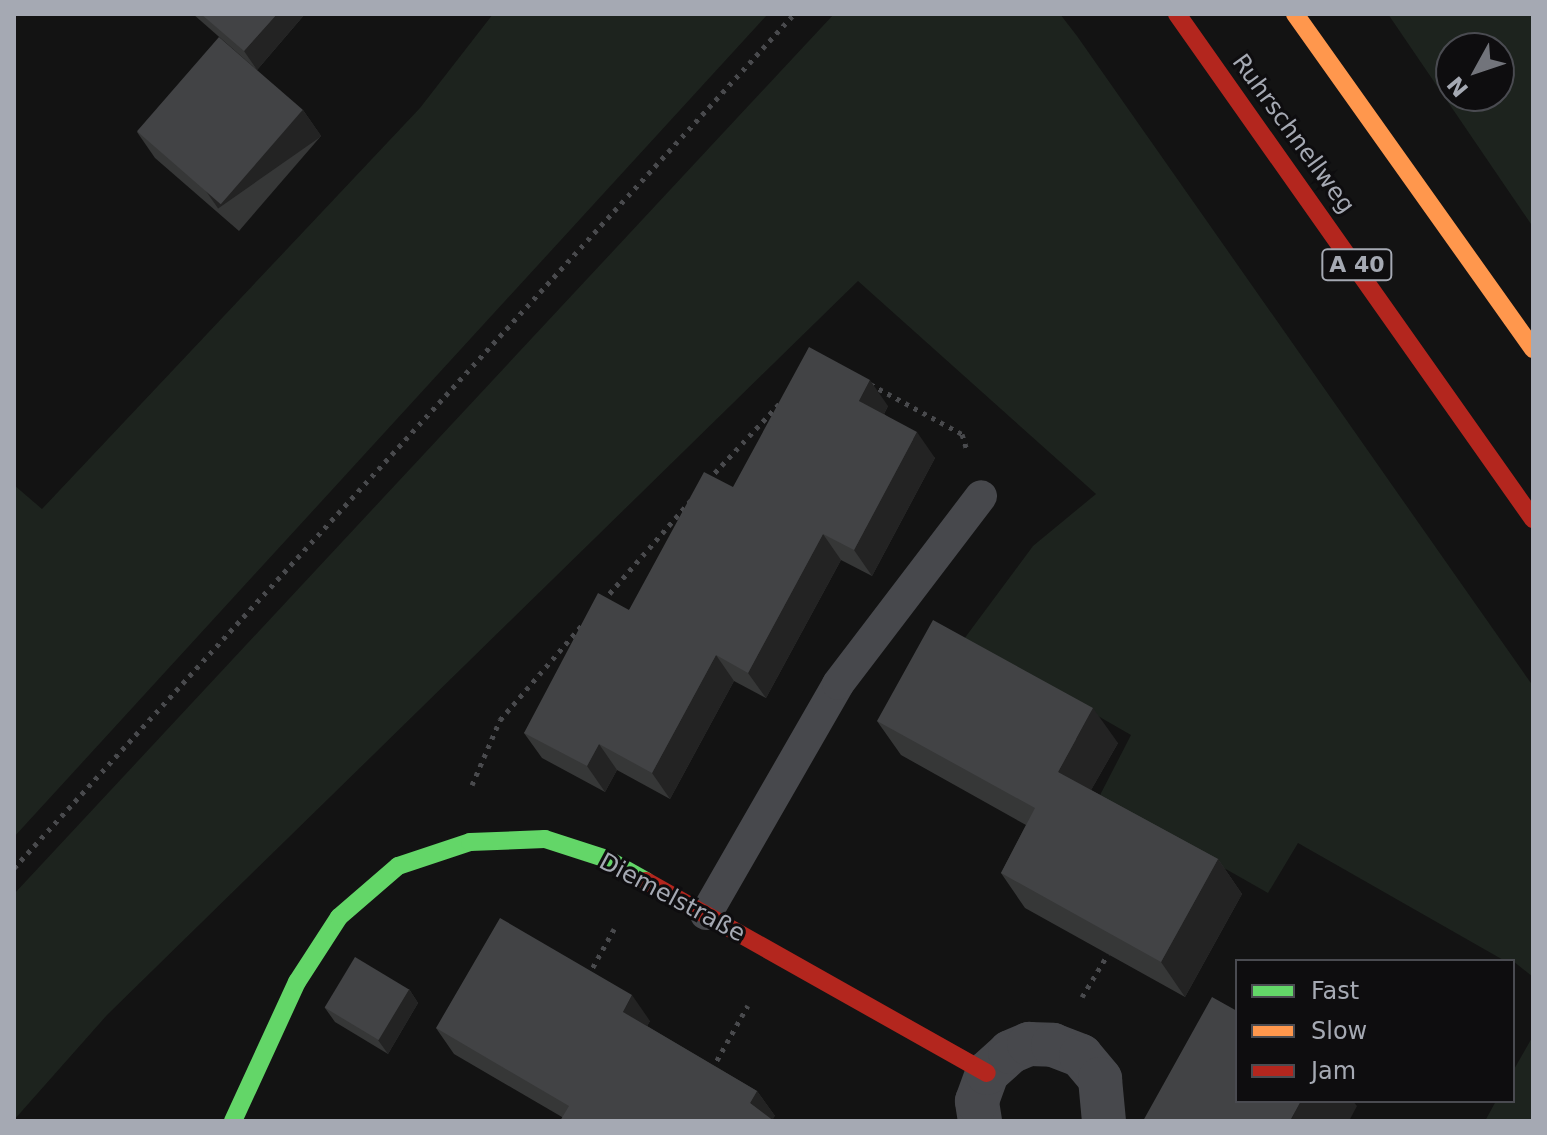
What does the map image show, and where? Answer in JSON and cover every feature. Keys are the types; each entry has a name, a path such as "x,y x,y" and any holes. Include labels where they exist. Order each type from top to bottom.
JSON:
{"main road":[{"name":"Ruhrschnellweg","path":"1177,14 1533,519"},
{"path":"1295,14 1533,349"},
{"name":"Diemelstraße","path":"233,1121 314,956 339,917 398,866 470,842 545,839 607,859 987,1073"}],"street":[{"path":"980,1121 977,1101 987,1073 1010,1052 1029,1044 1053,1045 1081,1056 1100,1079 1104,1121"}],"lane":[{"path":"706,914 838,684 981,496"}],"path":[{"path":"14,868 794,14"},
{"path":"860,378 962,434 981,496"},
{"path":"595,610 760,420 782,401"},
{"path":"760,420 771,426"},
{"path":"653,543 665,549"},
{"path":"477,775 500,720 585,622"},
{"path":"547,666 558,673"},
{"path":"584,982 613,930"},
{"path":"707,1077 741,1017"}],"shaded area":[{"path":"493,14 768,14 14,837 14,485 42,509 420,108"},
{"path":"834,14 1060,14 1533,686 1533,977 1515,963 1515,959 1501,959 1298,843 1268,893 1099,797 1131,735 964,639 1033,546 1096,494 858,281 107,1015 14,1120 14,894"},
{"path":"1388,14 1533,14 1533,227 1455,112 1515,112 1515,32 1435,32 1435,83"},
{"path":"1533,1036 1533,1121 1485,1121 1495,1103 1515,1103 1515,1068"}],"building":[{"path":"201,14 277,14 244,51"},
{"path":"219,37 303,110 221,204 137,131"},
{"path":"809,347 870,380 859,401 917,432 854,550 823,534 748,673 716,655 652,773 599,744 587,766 524,733 598,593 629,610 704,472 733,487"},
{"path":"933,620 1093,708 1058,772 1218,859 1161,962 1001,873 1035,808 877,721"},
{"path":"500,918 632,995 623,1012 757,1091 750,1103 774,1121 560,1121 569,1106 436,1028"},
{"path":"355,957 409,989 379,1040 325,1008"},
{"path":"1212,997 1235,1010 1235,1103 1300,1103 1290,1121 1143,1121"}],"traffic: fast":[{"path":"233,1121 297,982 339,917 398,866 470,842 545,839 607,859 646,881"}],"traffic: slow":[{"path":"1295,14 1533,349"}],"traffic: jam":[{"path":"1177,14 1533,519"},
{"path":"646,881 987,1073"}]}
